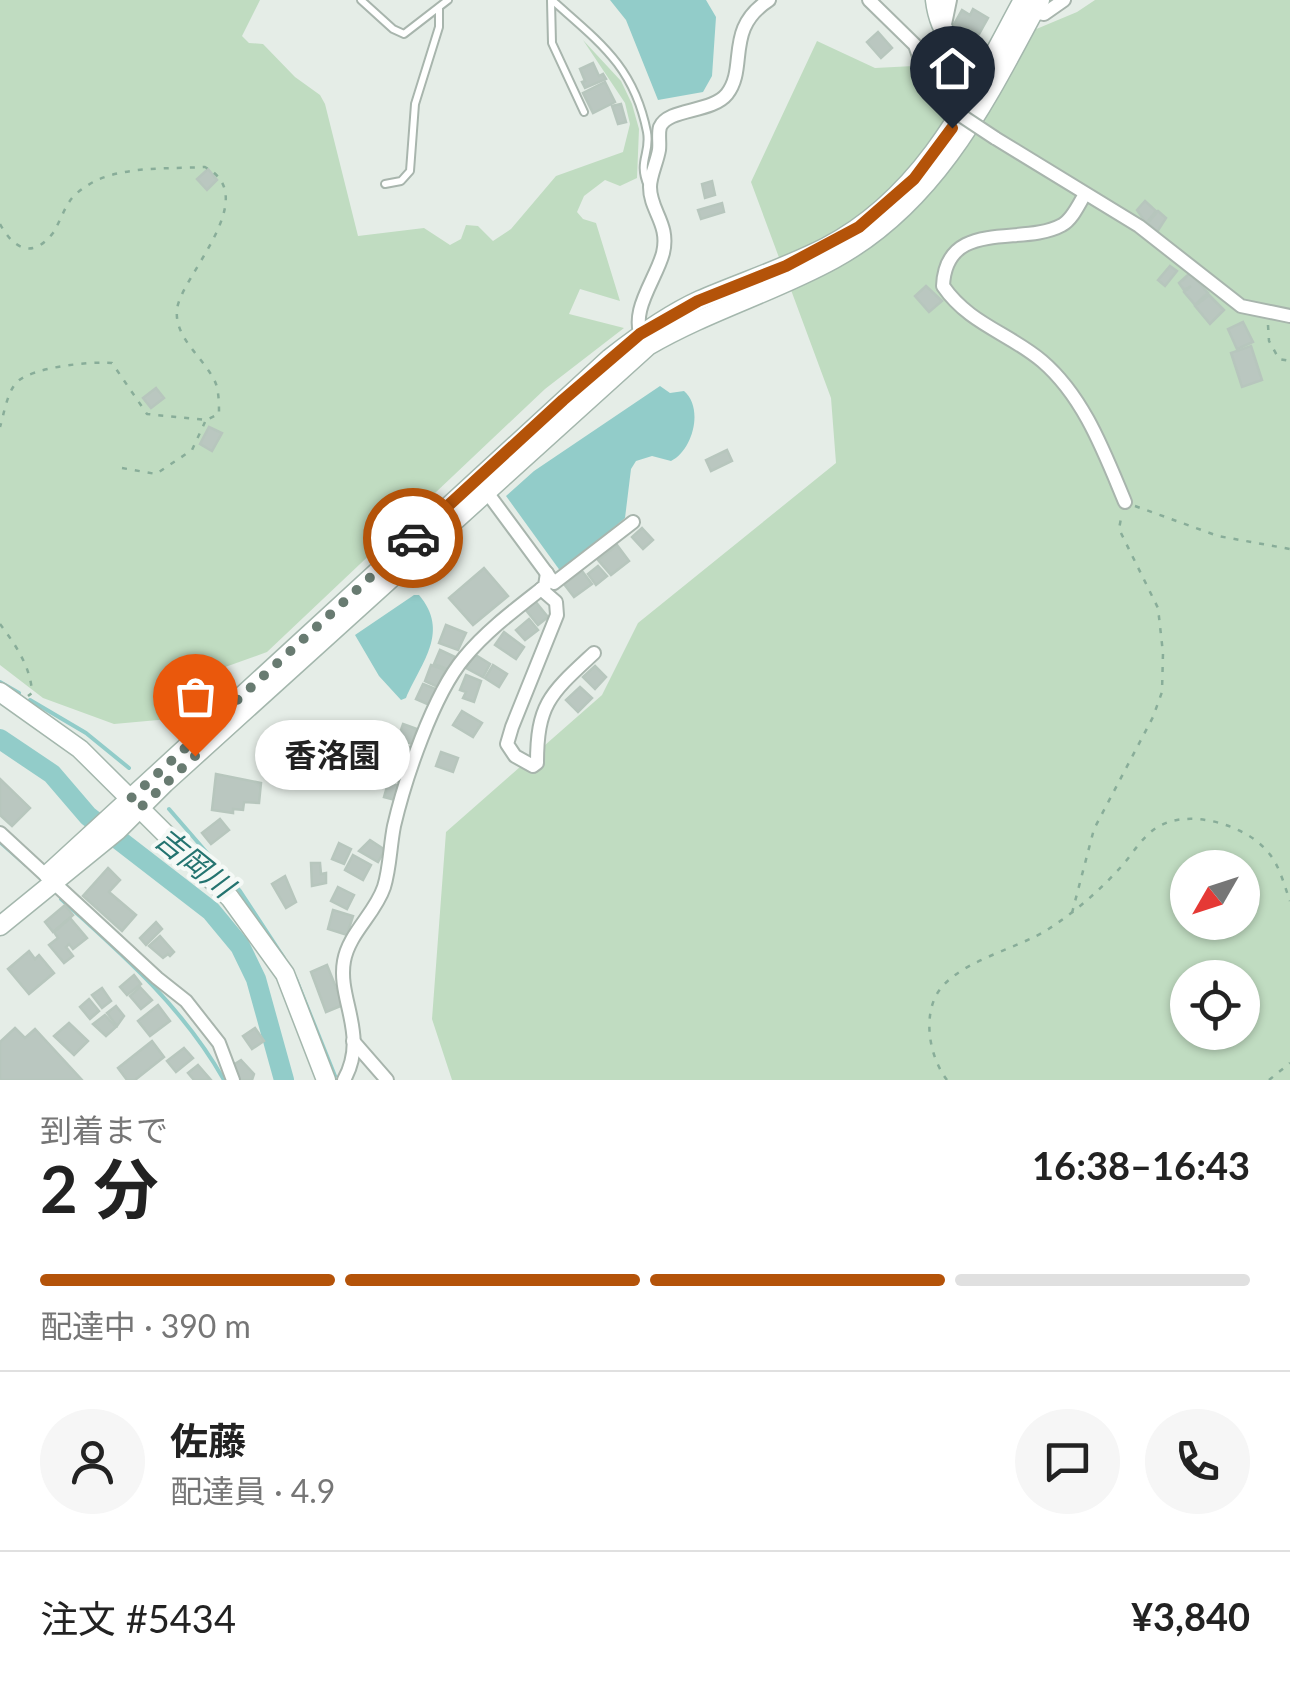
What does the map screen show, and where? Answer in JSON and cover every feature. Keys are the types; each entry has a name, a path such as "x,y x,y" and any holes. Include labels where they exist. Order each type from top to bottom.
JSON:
{"street":[{"path":"644,340 641,304 663,254 665,229 649,189 660,126 670,117 706,108 725,98 734,82 736,49 746,24 768,0"},
{"path":"868,0 915,45 933,97 1139,226 1241,306 1290,316"},
{"path":"935,0 943,31 965,57 992,71"},
{"path":"943,31 950,0"},
{"path":"0,926 113,825 563,400 644,340 821,265 867,239 900,213 962,140 992,71 1032,4 1044,14 1064,0"},
{"path":"1085,194 1066,224 962,246 949,257 943,286 984,326 1040,358 1057,377 1081,406 1125,502"},
{"path":"135,803 486,491 644,340"},
{"path":"486,491 554,583 633,522"},
{"path":"344,1080 352,1057 353,1018 343,963 385,884 394,827 426,733 446,685 464,658 547,583 547,573"},
{"path":"541,589 556,602 557,615 507,744 516,756 533,766 537,763 540,715 564,680 594,653"},
{"path":"0,692 80,749 221,888 284,974 326,1080"},
{"path":"0,833 186,1001 219,1043 232,1080"},
{"path":"0,912 51,879"},
{"path":"352,1040 387,1080"}],"lane":[{"path":"361,0 404,34 448,0"},
{"path":"584,112 552,43 552,0 611,52 627,73 648,136 642,172 649,189"},
{"path":"385,184 402,180 410,170 416,104 439,27 438,9"}],"path":[{"path":"0,224 16,246 28,248 43,242 72,197 119,172 205,167 215,172 222,183 222,225 176,308 181,331 216,383 219,414 206,420 148,414 112,364 99,362 38,372 18,381 0,428"},
{"path":"1266,314 1269,341 1280,359 1290,361"},
{"path":"122,468 156,474 192,450 206,420"},
{"path":"1072,913 1094,829 1154,717 1162,692 1164,653 1158,608 1119,529 1125,502 1218,536 1290,549"},
{"path":"0,624 32,680 32,693 19,703"},
{"path":"947,1080 939,1070 930,1040 934,1000 944,985 961,971 1040,935 1072,913 1160,825 1208,821 1250,834 1278,868 1290,901"},
{"path":"1269,1080 1290,1063"}],"green space":[{"path":"0,0 260,0 242,36 249,43 263,44 295,77 320,95 358,236 424,228 450,245 461,239 466,225 478,226 493,241 511,229 556,176 623,152 630,124 625,103 583,40 621,81 639,129 637,178 620,186 605,180 584,196 577,212 583,219 596,223 620,301 580,289 569,314 624,328 545,389 267,652 200,676 184,692 191,717 114,724 43,698 0,665"},
{"path":"1095,0 1290,0 1290,1080 452,1080 432,1019 446,832 602,695 638,623 836,463 831,398 751,182 817,41 875,68 952,64 1077,12"}],"water":[{"path":"610,0 706,0 716,17 712,76 703,92 658,100 626,20"},
{"path":"660,386 670,393 684,391 690,398 693,428 685,448 671,461 652,456 636,461 631,469 625,518 561,572 506,496 534,471"},
{"path":"419,595 428,609 433,634 425,659 406,698 401,700 379,676 355,635"}],"building":[{"path":"973,9 988,18 979,34 953,26 962,10 970,15"},
{"path":"878,32 892,48 881,58 867,42"},
{"path":"593,63 599,76 603,74 606,79 585,88 580,69"},
{"path":"605,82 615,102 593,113 583,93"},
{"path":"621,104 626,122 618,124 612,106"},
{"path":"208,169 217,180 207,190 197,179"},
{"path":"712,181 715,195 705,198 702,184"},
{"path":"1145,201 1156,211 1146,223 1137,210"},
{"path":"722,203 724,212 701,219 698,210"},
{"path":"1158,211 1166,218 1157,232 1148,223"},
{"path":"1170,266 1177,271 1165,286 1158,280"},
{"path":"1190,273 1208,293 1195,305 1184,292 1191,286 1184,290 1179,283"},
{"path":"926,286 942,301 929,312 915,296"},
{"path":"1209,295 1224,310 1210,324 1195,306"},
{"path":"1243,322 1253,342 1237,349 1228,329"},
{"path":"1251,346 1262,380 1242,387 1231,353"},
{"path":"156,388 164,398 151,408 143,398"},
{"path":"209,427 222,433 212,451 200,444"},
{"path":"727,450 732,461 711,471 706,460"},
{"path":"642,528 653,540 643,549 632,537"},
{"path":"617,545 629,561 611,575 598,560"},
{"path":"598,566 607,576 596,585 588,574"},
{"path":"484,568 508,596 473,625 449,598"},
{"path":"582,571 592,584 574,597 564,584"},
{"path":"535,601 548,617 538,625 525,609"},
{"path":"529,619 538,630 525,640 516,630"},
{"path":"446,625 466,633 458,650 439,643"},
{"path":"504,632 524,647 516,659 495,645"},
{"path":"440,650 455,657 450,670 434,664"},
{"path":"474,654 490,664 483,677 466,668"},
{"path":"431,665 445,670 438,687 425,681"},
{"path":"493,665 507,674 499,687 485,678"},
{"path":"595,666 606,677 595,689 583,677"},
{"path":"466,675 481,681 474,702 463,698 466,692 460,690"},
{"path":"423,684 438,690 432,706 416,699"},
{"path":"580,687 592,698 578,712 566,700"},
{"path":"462,711 482,723 473,737 453,725"},
{"path":"403,724 417,729 412,744 398,739"},
{"path":"397,743 416,749 411,765 392,759"},
{"path":"441,752 458,758 453,772 436,766"},
{"path":"391,764 408,769 404,783 387,778"},
{"path":"216,774 261,783 259,803 244,802 243,810 233,809 233,813 212,810"},
{"path":"0,779 30,808 12,826 0,815"},
{"path":"388,783 403,787 399,801 384,797"},
{"path":"220,819 229,830 211,844 202,833"},
{"path":"370,840 385,850 378,862 359,851"},
{"path":"339,843 351,849 344,864 332,859"},
{"path":"353,855 371,865 363,880 345,870"},
{"path":"311,863 320,863 326,883 312,886"},
{"path":"108,868 120,880 109,892 136,915 122,931 83,896"},
{"path":"285,876 296,902 286,908 272,884"},
{"path":"338,887 354,895 347,909 331,901"},
{"path":"65,905 73,915 53,932 45,922"},
{"path":"333,910 353,916 347,935 328,929"},
{"path":"70,918 87,938 73,949 69,944 66,947 73,956 64,963 49,945 58,938 54,932"},
{"path":"156,922 162,929 146,945 140,938"},
{"path":"160,936 174,952 170,956 163,958 149,946"},
{"path":"29,951 35,959 39,955 54,973 29,994 8,969"},
{"path":"327,965 343,1005 326,1012 311,972"},
{"path":"134,975 141,984 127,995 120,987"},
{"path":"140,987 152,1000 141,1009 130,996"},
{"path":"102,988 111,1001 102,1008 92,995"},
{"path":"89,999 99,1011 90,1019 80,1007"},
{"path":"158,1005 170,1021 150,1036 138,1021"},
{"path":"116,1006 124,1016 117,1026 107,1013"},
{"path":"105,1015 116,1027 106,1036 93,1024"},
{"path":"69,1023 88,1041 74,1055 54,1036"},
{"path":"15,1028 25,1038 35,1029 82,1080 0,1080 0,1042"},
{"path":"255,1028 264,1041 252,1049 243,1036"},
{"path":"152,1041 164,1057 135,1080 127,1080 118,1068"},
{"path":"184,1048 193,1058 176,1072 167,1061"},
{"path":"241,1060 254,1074 252,1080 239,1080 230,1067"},
{"path":"198,1065 211,1080 194,1080 188,1073"}],"waterway":[{"path":"0,682 19,693"},
{"path":"30,700 86,733 129,768"},
{"name":"吉岡川","path":"0,739 52,774 88,816 211,911 240,946 256,979 284,1080"},
{"path":"169,809 240,891 284,958"},
{"path":"0,842 26,865"},
{"path":"61,899 170,1005 224,1080"},
{"path":"296,979 335,1076"}],"way so far":[{"path":"195,756 140,808 131,798 413,538"}],"place":[{"name":"香洛園","path":"195,756"}],"route":[{"path":"413,538 640,334 698,301 786,266 859,227 914,179 952,128"}]}
